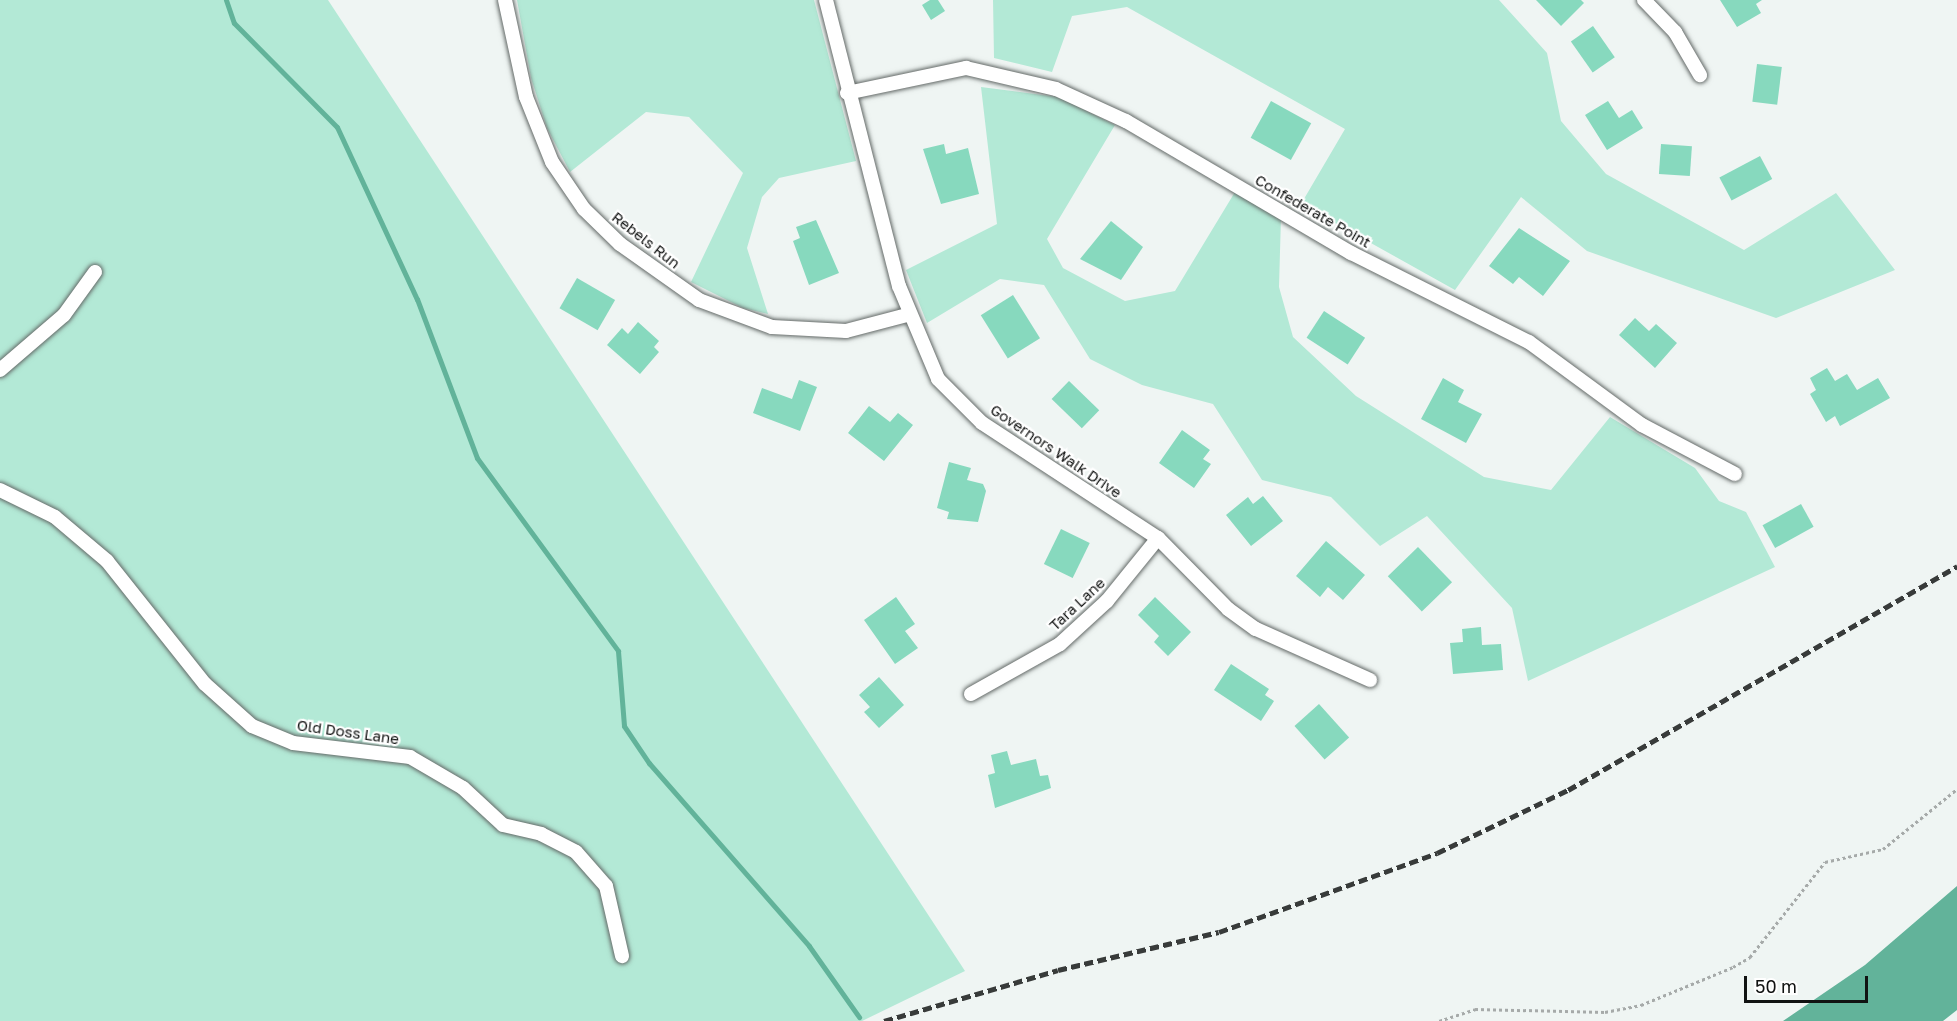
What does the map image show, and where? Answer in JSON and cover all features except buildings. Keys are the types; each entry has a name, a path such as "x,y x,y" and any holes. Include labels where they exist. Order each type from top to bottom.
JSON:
{"street":[{"name":"Rebels Run","path":"506,0 526,97 552,162 584,208 621,244 699,300 772,327 846,330 908,315"},
{"name":"Governors Walk Drive","path":"826,0 847,93 908,315 938,379 982,423 1158,538 1228,609 1256,629 1370,680"},
{"path":"1644,0 1676,32 1700,75"},
{"name":"Confederate Point","path":"847,93 966,68 1056,89 1126,121 1351,253 1530,342 1642,425 1735,474"},
{"path":"0,369 64,315 95,272"},
{"name":"Old Doss Lane","path":"0,490 55,517 107,561 205,684 252,726 293,743 410,758 463,788 503,825 541,834 576,852 606,886 622,956"},
{"name":"Tara Lane","path":"971,694 1060,644 1107,601 1158,538"}],"path":[{"path":"1439,1021 1475,1009 1605,1012 1641,1005 1733,967 1750,957 1825,862 1883,849 1957,789"}],"shaded area":[{"path":"0,0 328,0 965,971 862,1021 0,1021"},
{"path":"517,0 814,0 856,161 779,178 762,197 747,248 768,314 743,308 691,282 743,173 689,117 646,112 570,172 547,128 531,78"},
{"path":"993,0 1499,0 1547,53 1561,121 1606,174 1744,250 1836,193 1895,270 1776,318 1587,251 1521,197 1455,290 1301,204 1345,129 1127,7 1072,16 1052,72 994,58"},
{"path":"981,87 1058,97 1115,125 1047,239 1063,268 1125,301 1175,291 1235,192 1281,217 1279,287 1293,337 1356,396 1484,477 1551,490 1610,417 1695,468 1719,501 1746,512 1775,567 1528,681 1512,608 1427,516 1380,546 1331,497 1262,480 1213,404 1142,385 1090,359 1044,285 1000,279 927,323 906,270 997,224"},
{"path":"1957,886 1957,1010 1943,1021 1783,1021 1865,965"}],"waterway":[{"path":"226,0 234,23 337,127 417,299 477,458 618,651 624,726 649,763 809,946 859,1017"}],"railway":[{"path":"884,1021 1058,970 1219,932 1437,853 1568,790 1957,566"}]}
